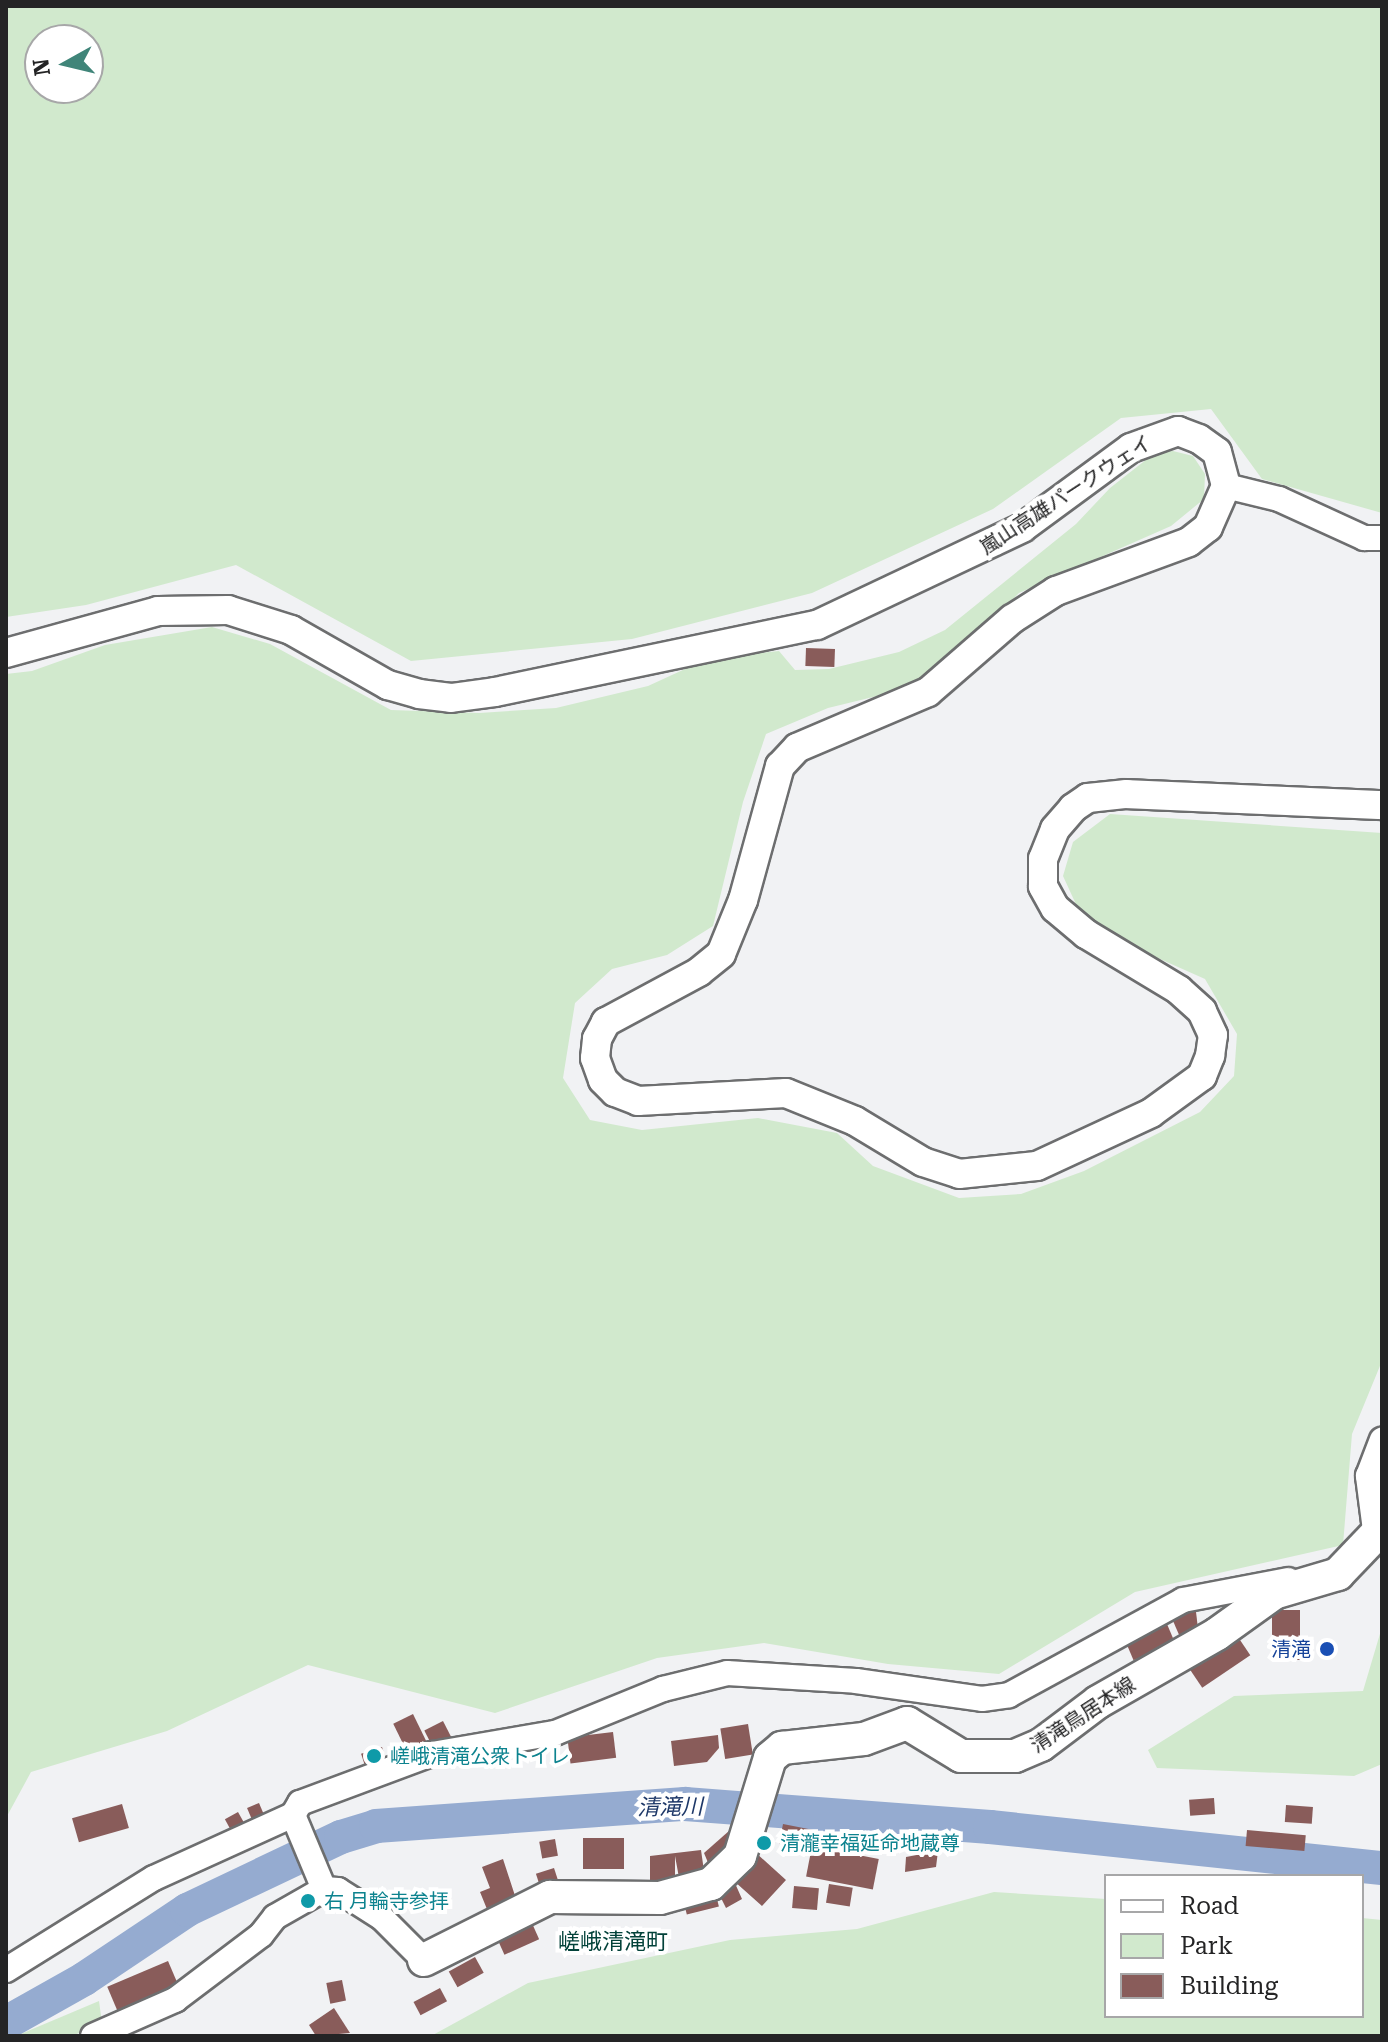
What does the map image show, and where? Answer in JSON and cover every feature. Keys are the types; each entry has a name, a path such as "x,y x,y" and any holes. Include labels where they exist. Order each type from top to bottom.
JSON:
{"main road":[{"name":"清滝鳥居本線","path":"424,1960 531,1907 571,1894 660,1898 711,1884 728,1873 750,1830 768,1764 782,1748 864,1739 907,1723 961,1756 1015,1756 1041,1745 1098,1702 1217,1634 1266,1597 1318,1584 1349,1566 1379,1533"}],"street":[{"name":"嵐山高雄パークウェイ","path":"6,653 158,611 228,610 291,630 388,685 419,694 451,698 495,692 817,625 1022,528 1131,448 1159,435 1178,431 1217,452 1226,486"},
{"path":"1382,538 1364,538 1279,499 1226,486 1208,527 1189,542 1056,591 1012,619 928,692 797,748 780,766 740,910 721,954 699,972 606,1022 595,1058 603,1080 615,1092 638,1101 786,1093 855,1121 923,1162 959,1174 1037,1166 1183,1094 1202,1076 1213,1035 1202,1011 1179,990 1086,934 1055,908 1043,886 1043,859 1055,829 1073,808 1088,798 1127,794 1382,805"},
{"path":"1379,1533 1368,1476 1382,1440"},
{"path":"323,1887 294,1818 300,1803 421,1758 555,1733 712,1675 856,1681 993,1698 1023,1689 1183,1600 1289,1580 1318,1584"},
{"path":"6,1970 154,1878 294,1818"},
{"path":"93,2036 175,2000 261,1935 275,1917 323,1887 338,1890 382,1918 424,1960"}],"green space":[{"path":"6,6 1382,6 1382,513 1262,479 1211,409 1121,418 993,509 812,593 632,639 411,661 236,565 86,605 6,617"},
{"path":"1173,451 1193,456 1205,474 1204,499 1171,526 1019,593 980,633 910,688 828,708 766,734 743,802 713,926 667,955 612,969 575,1003 563,1078 590,1120 642,1130 758,1118 837,1133 873,1166 959,1198 1021,1194 1084,1171 1200,1112 1234,1076 1237,1034 1205,979 1124,943 1080,913 1063,876 1073,842 1110,814 1382,833 1382,1361 1352,1434 1343,1545 1135,1592 999,1674 888,1664 764,1643 657,1658 495,1713 308,1665 167,1731 31,1772 6,1818 6,674 32,671 105,645 212,627 270,644 391,710 479,713 556,708 648,686 709,658 779,651 795,670 829,669 899,652 945,630 1076,524 1110,488 1156,452"},
{"path":"1382,1627 1382,1764 1354,1776 1157,1768 1148,1750 1234,1696 1363,1691"},
{"path":"994,1892 1104,1899 1104,2018 1364,2018 1364,1918 1382,1920 1382,2036 431,2036 528,1983 730,1940 857,1929"},
{"path":"99,2001 102,2023 72,2036 16,2036"}],"building":[{"path":"806,648 835,649 834,667 805,666"},
{"path":"1195,1603 1198,1629 1180,1637 1170,1614"},
{"path":"1272,1610 1300,1610 1300,1660 1272,1660"},
{"path":"1164,1617 1175,1643 1134,1660 1123,1635"},
{"path":"1238,1637 1250,1655 1202,1688 1190,1669"},
{"path":"413,1714 428,1745 408,1754 393,1724"},
{"path":"443,1721 452,1739 433,1748 424,1731"},
{"path":"748,1724 753,1755 725,1759 720,1728"},
{"path":"613,1732 616,1758 571,1763 567,1738"},
{"path":"718,1735 719,1748 707,1762 674,1766 671,1741"},
{"name":"嵯峨清滝公衆トイレ","path":"382,1747 386,1759 365,1766 361,1754"},
{"path":"1214,1798 1215,1814 1190,1816 1189,1800"},
{"path":"259,1803 264,1815 252,1820 247,1808"},
{"path":"122,1804 129,1828 79,1842 72,1818"},
{"path":"1286,1805 1313,1807 1312,1824 1285,1822"},
{"path":"238,1812 244,1823 231,1831 225,1819"},
{"path":"738,1823 714,1877 704,1853"},
{"path":"783,1824 813,1830 810,1850 779,1844"},
{"path":"1247,1830 1306,1835 1304,1851 1246,1846"},
{"path":"583,1838 624,1838 624,1869 583,1869"},
{"path":"555,1839 558,1856 542,1859 539,1842"},
{"path":"812,1846 879,1859 873,1889 806,1876"},
{"path":"701,1850 705,1878 680,1883 675,1856 675,1887 650,1888 650,1856"},
{"path":"938,1851 936,1867 905,1872 906,1857"},
{"path":"755,1852 786,1880 762,1906 734,1881 742,1899 726,1908 717,1890"},
{"path":"503,1859 519,1908 491,1919 480,1892 490,1888 482,1867"},
{"path":"554,1868 560,1886 542,1892 536,1874"},
{"path":"829,1884 853,1888 850,1907 826,1903"},
{"path":"794,1886 819,1888 817,1910 792,1908"},
{"path":"715,1891 719,1907 687,1915 683,1899"},
{"path":"531,1921 539,1939 504,1955 496,1936"},
{"path":"475,1957 484,1973 457,1987 449,1972"},
{"path":"168,1961 180,1989 119,2014 107,1987"},
{"path":"342,1980 346,2001 330,2004 326,1983"},
{"path":"440,1988 447,2001 421,2015 414,2002"},
{"path":"334,2008 350,2033 316,2036 309,2025"}],"waterway":[{"name":"清滝川","path":"6,2023 84,1979 187,1910 341,1837 376,1826 685,1804 990,1827 1382,1868"}],"place":[{"name":"清滝","path":"1327,1649"},
{"name":"嵯峨清滝公衆トイレ","path":"374,1756"},
{"name":"清瀧幸福延命地蔵尊","path":"764,1843"},
{"name":"右 月輪寺参拝","path":"308,1901"}],"district":[{"name":"嵯峨清滝町","path":"613,1942"}]}
